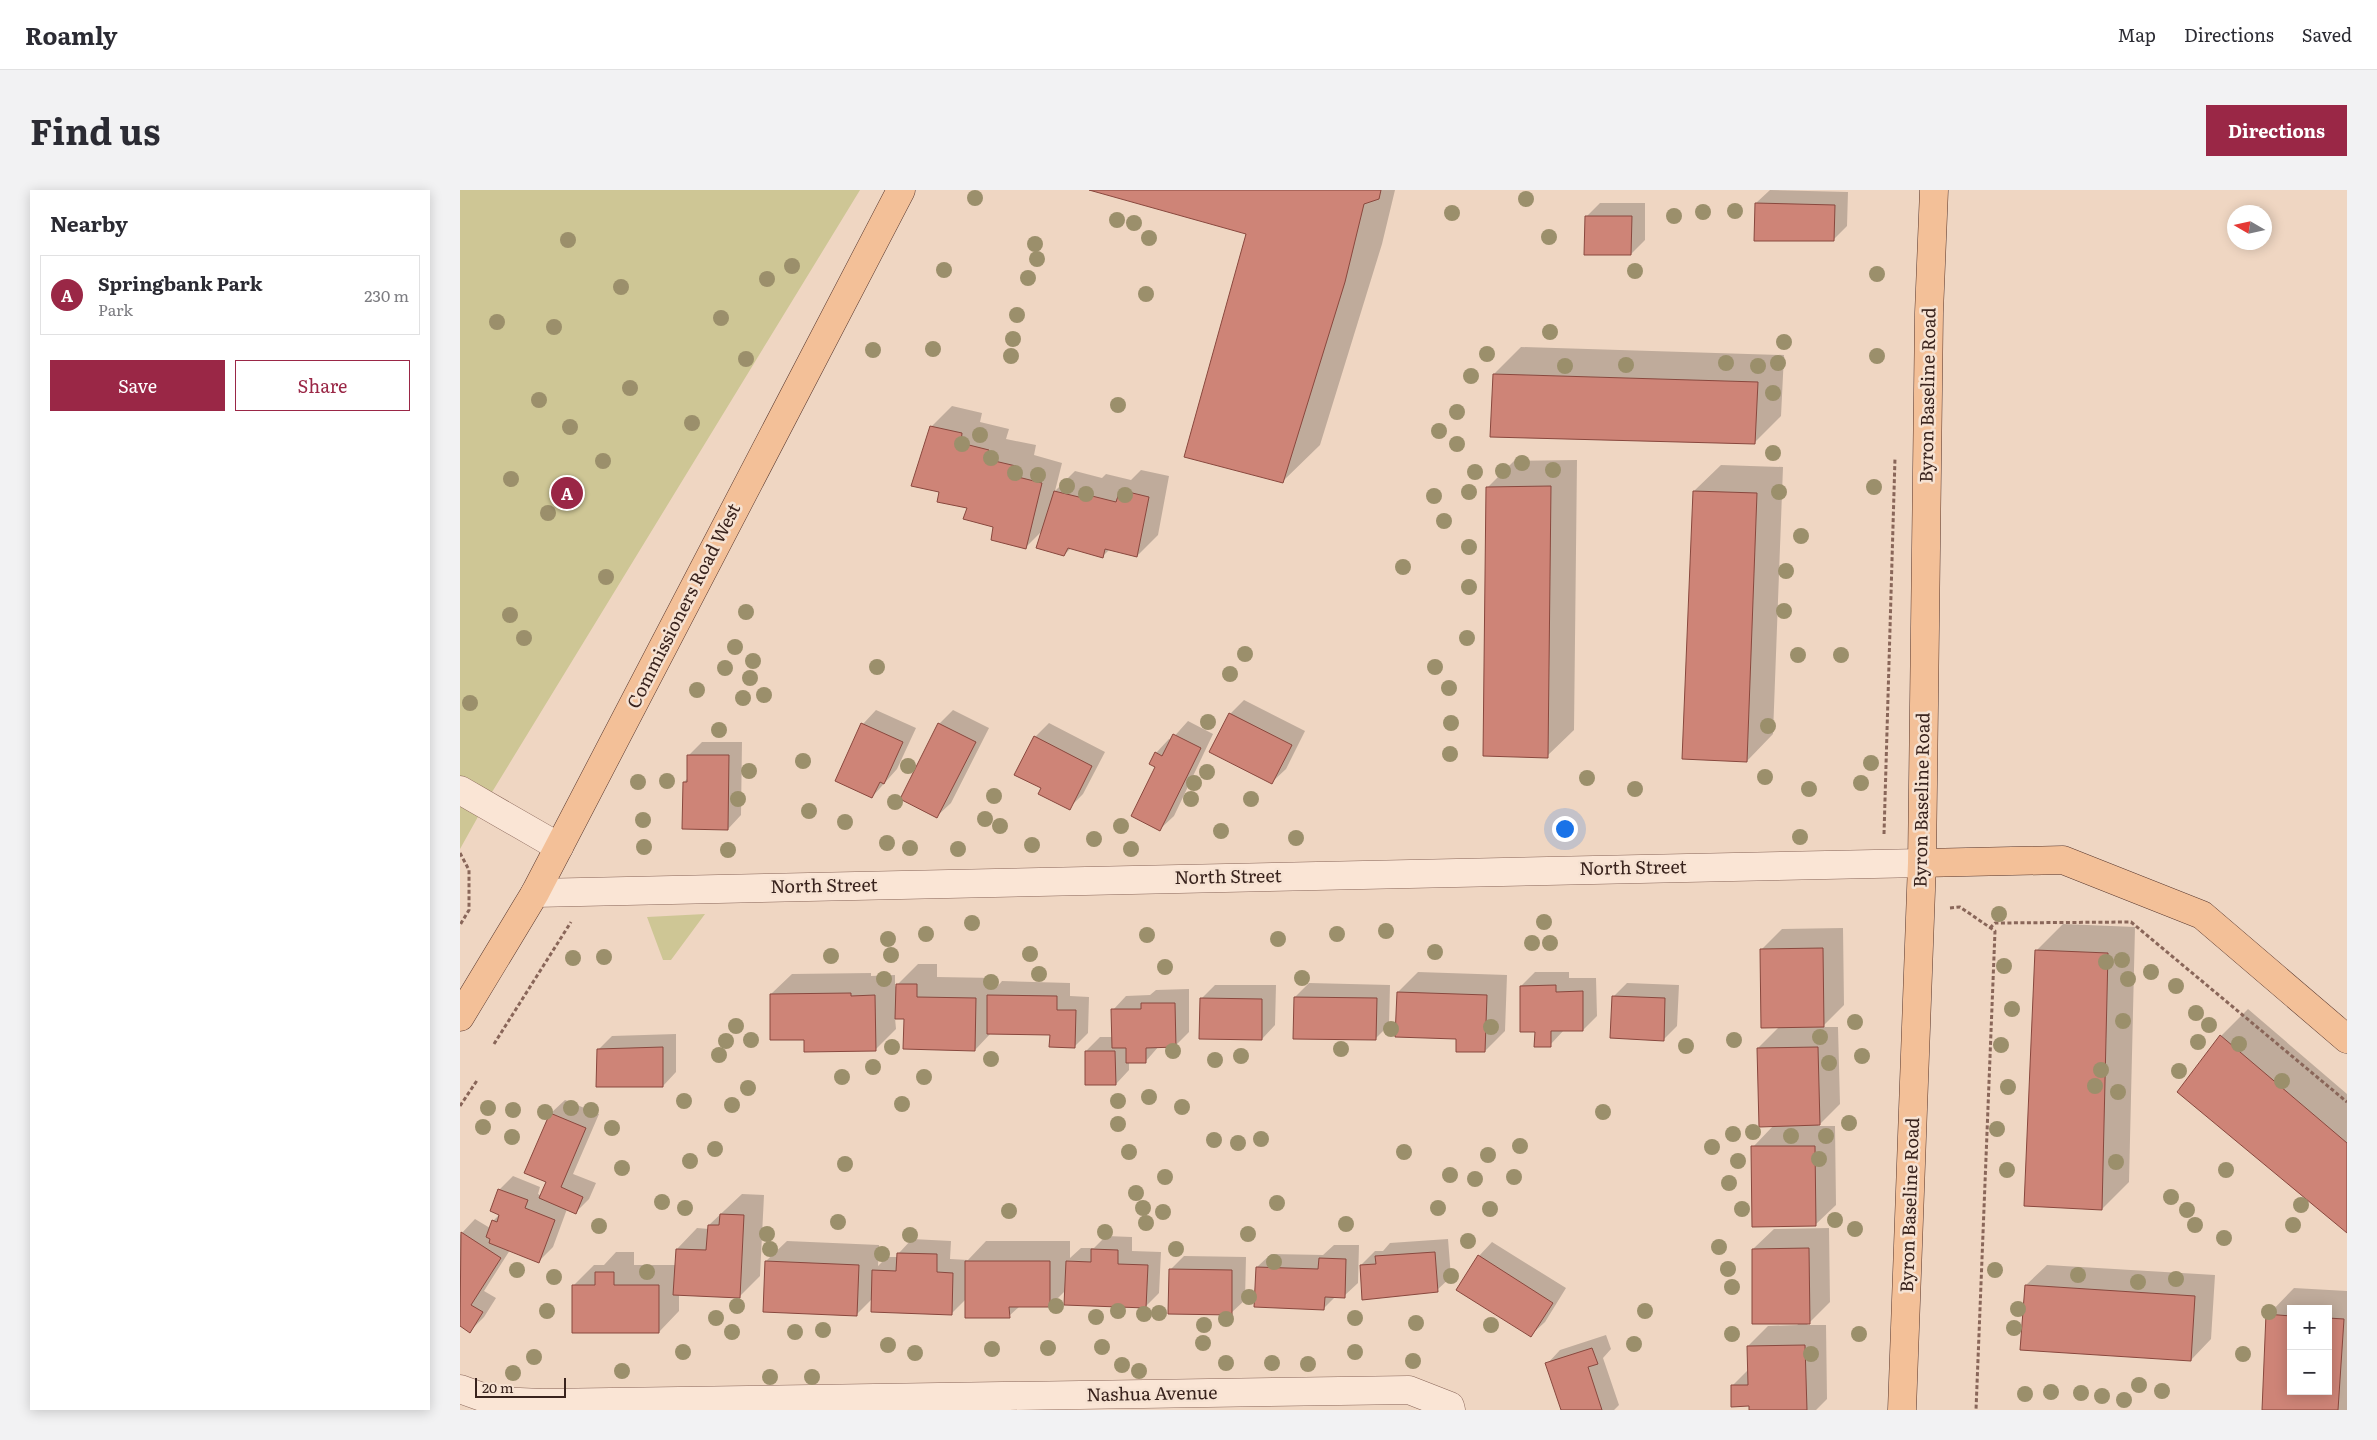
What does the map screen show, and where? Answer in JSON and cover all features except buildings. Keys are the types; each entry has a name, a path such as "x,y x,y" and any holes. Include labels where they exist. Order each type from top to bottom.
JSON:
{"main road":[{"name":"Commissioners Road West","path":"460,1017 535,893 901,190"},
{"name":"Byron Baseline Road","path":"1902,1410 1922,863 1929,314 1934,190"},
{"path":"1922,863 2063,860 2202,915 2347,1040"}],"street":[{"path":"460,790 559,847"},
{"name":"North Street","path":"535,893 1883,862 1922,863"},
{"name":"Nashua Avenue","path":"460,1389 493,1401 543,1402 1409,1390 1450,1406 1451,1410"}],"path":[{"path":"1883,862 1895,451"},
{"path":"460,853 469,870 469,910 460,925"},
{"path":"1920,910 1960,908 1995,931 1976,1410"},
{"path":"494,1044 573,918"},
{"path":"1990,928 1995,922 2131,922 2347,1102"},
{"path":"460,1106 478,1079"}],"shaded area":[{"path":"460,190 860,190 489,797 460,849"},
{"path":"705,914 671,960 663,960 647,917"}],"place":[{"name":"Springbank Park","path":"567,493"}]}
